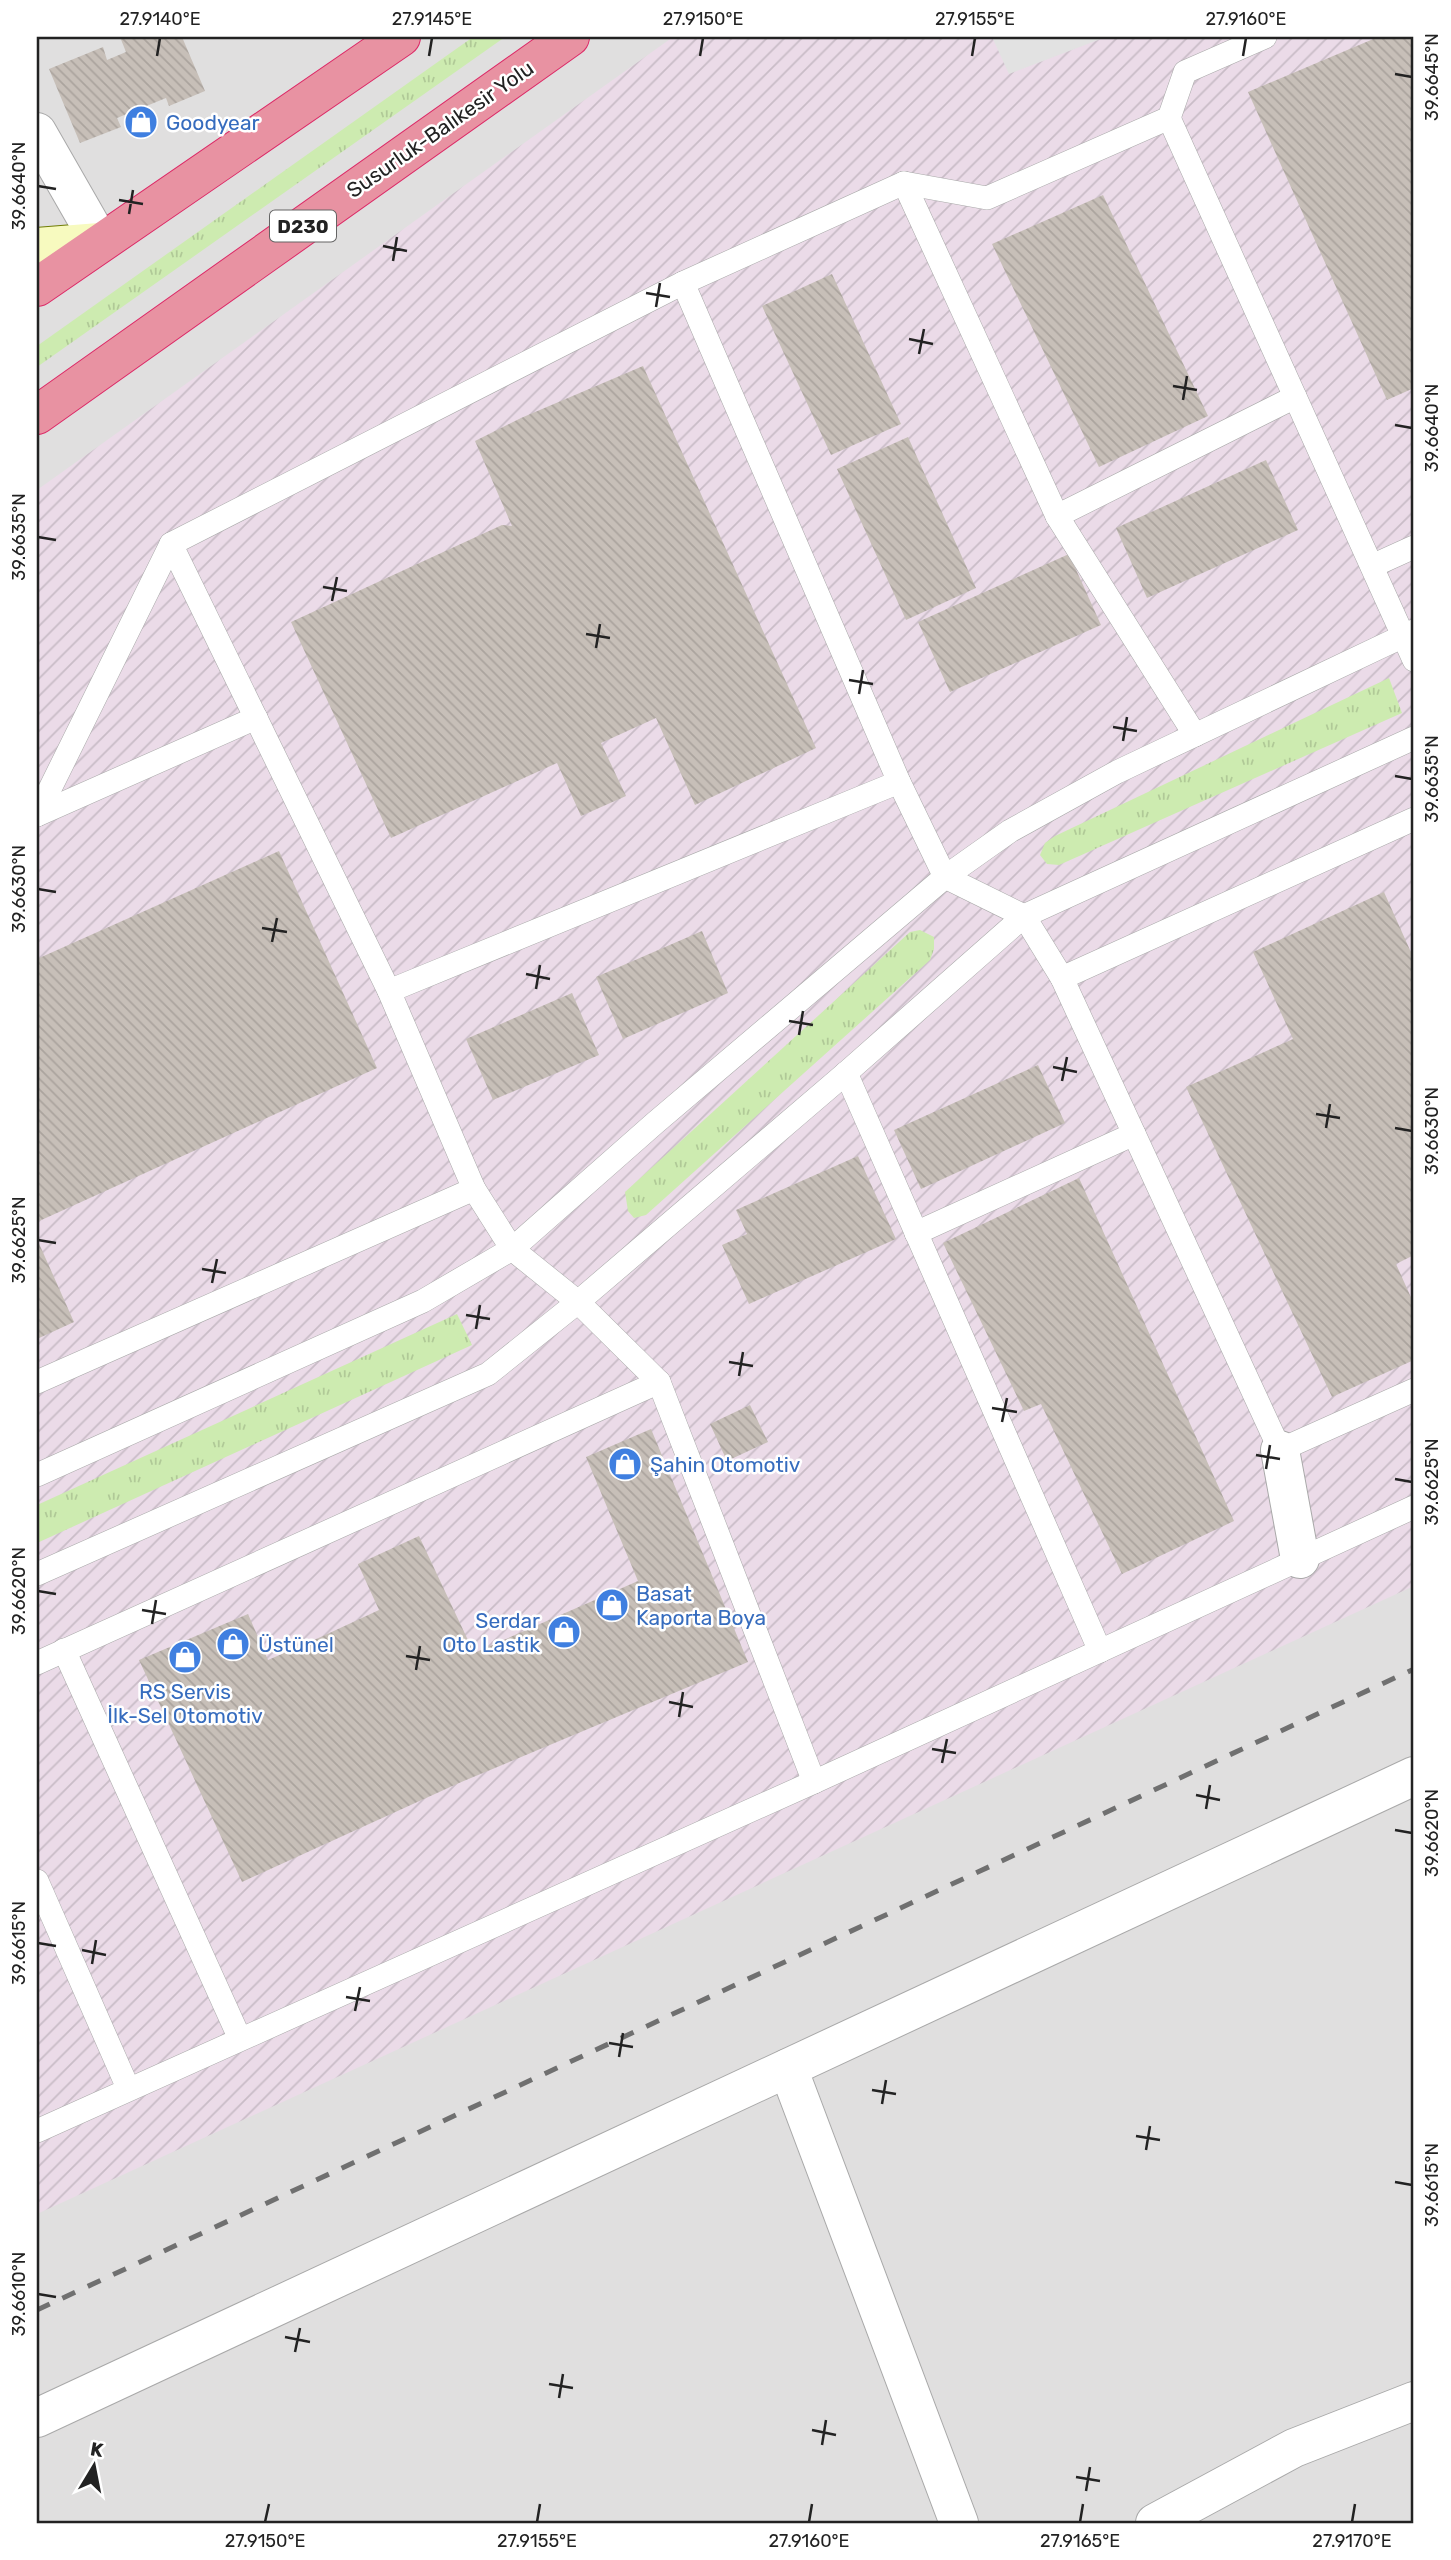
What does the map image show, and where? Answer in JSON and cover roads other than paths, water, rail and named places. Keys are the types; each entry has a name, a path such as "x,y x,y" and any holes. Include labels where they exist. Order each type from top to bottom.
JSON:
{"highway":[{"path":"37,287 401,37"},
{"name":"Susurluk-Balıkesir Yolu","path":"37,415 570,37"}],"main road":[{"path":"37,247 100,242"}],"street":[{"path":"37,132 100,242"},
{"path":"1280,1450 1300,1559"},
{"path":"37,2418 1414,1776"},
{"path":"788,2068 959,2523"},
{"path":"1155,2523 1203,2512 1294,2448 1414,2401"}],"lane":[{"path":"1265,37 1185,72 1169,118 1372,566 1409,634 1414,660"},
{"path":"37,815 170,544 683,283 904,183 988,198 1169,118"},
{"path":"904,183 1057,516 1195,735"},
{"path":"683,283 899,782 945,877 1024,916 1062,978 1280,1450 1414,1390"},
{"path":"1057,516 1295,397"},
{"path":"170,544 389,991 474,1189 512,1249 578,1302 659,1382 814,1782"},
{"path":"1372,566 1414,547"},
{"path":"37,1475 423,1301 512,1249 655,1123 945,877 1010,831 1117,772 1409,634"},
{"path":"37,815 257,718"},
{"path":"37,1574 488,1374 578,1302 846,1073 1024,916 1414,738"},
{"path":"389,991 899,782"},
{"path":"1062,978 1414,820"},
{"path":"846,1073 1100,1651"},
{"path":"916,1233 1134,1134"},
{"path":"37,1382 474,1189"},
{"path":"37,1663 659,1382"},
{"path":"37,2131 814,1782 1414,1507"},
{"path":"64,1650 240,2039"},
{"path":"37,1881 128,2088"}],"railway":[{"path":"37,2310 1414,1669"}],"place":[{"name":"Goodyear","path":"141,122"},
{"name":"Şahin Otomotiv","path":"625,1464"},
{"name":"Basat Kaporta Boya","path":"612,1605"},
{"name":"Serdar Oto Lastik","path":"564,1632"},
{"name":"Üstünel","path":"233,1644"},
{"name":"RS Servis İlk-Sel Otomotiv","path":"185,1657"}]}
